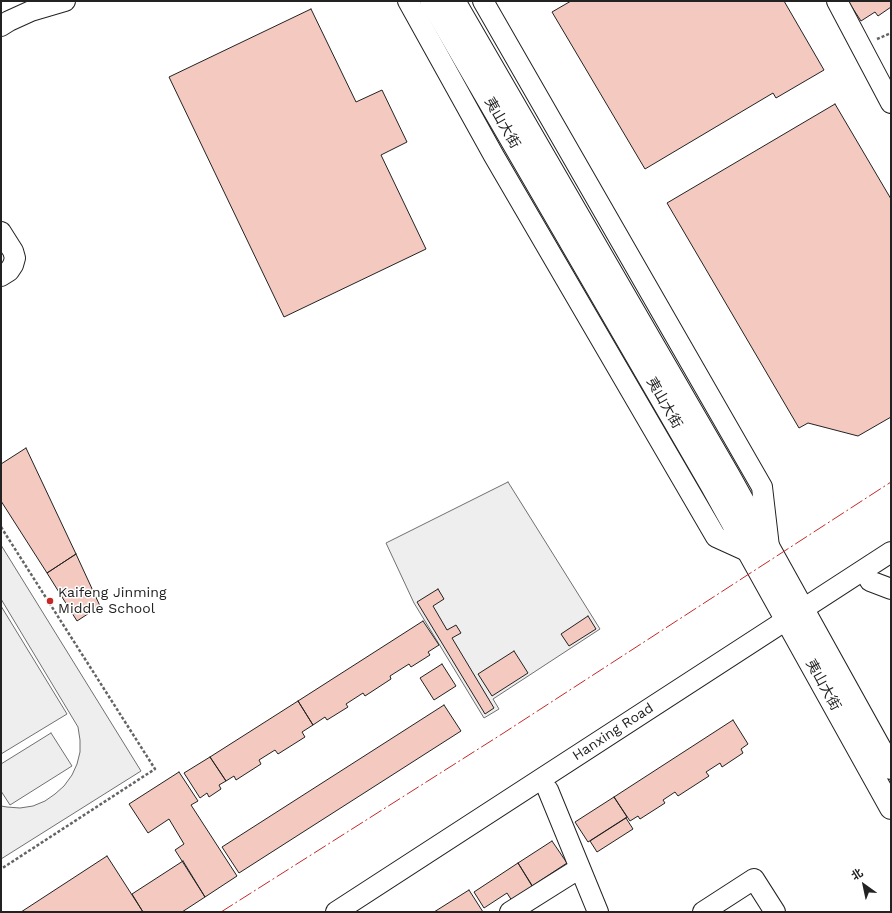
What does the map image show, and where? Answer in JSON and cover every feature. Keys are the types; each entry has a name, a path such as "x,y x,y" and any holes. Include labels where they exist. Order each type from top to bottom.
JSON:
{"main road":[{"name":"夷山大街","path":"431,1 712,486 759,549"},
{"name":"夷山大街","path":"454,1 729,476 759,549 798,620 891,808"},
{"name":"夷山大街","path":"798,620 891,768"}],"street":[{"path":"1,26 31,11 65,1"},
{"path":"408,1 494,156 716,537 759,549 762,487 483,1"},
{"path":"837,1 891,103"},
{"path":"1,232 13,251 15,258 9,271 1,276"},
{"name":"Hanxing Road","path":"360,912 548,790 798,620 891,552"},
{"name":"Hanxing Road","path":"336,912 798,620 891,568"},
{"path":"870,581 891,589"},
{"path":"548,790 598,912"},
{"path":"510,912 580,868"},
{"path":"703,912 754,879 775,912"}],"path":[{"path":"1,527 155,769 1,868"}],"shaded area":[{"path":"508,482 600,629 493,699 499,709 484,718 414,603 386,543"},
{"path":"1,545 141,771 1,859 1,806 20,808 33,806 45,801 55,794 64,786 72,775 80,752 80,740 78,727 1,599"},
{"path":"1,606 67,714 1,754"},
{"path":"51,733 72,766 10,805 1,791 1,764"}],"building":[{"path":"571,1 784,1 824,70 776,98 773,93 645,169 552,12"},
{"path":"848,1 891,1 891,7 878,16 875,12 861,21"},
{"path":"311,9 356,102 382,90 407,142 381,155 426,249 284,317 169,77"},
{"path":"835,104 891,199 891,417 858,436 808,423 799,428 667,203"},
{"path":"26,448 76,554 47,573 1,501 1,464"},
{"path":"76,554 100,606 77,621 47,573"},
{"path":"438,589 444,599 433,606 447,630 456,625 461,633 452,638 494,708 485,714 417,602"},
{"path":"588,616 596,629 569,646 561,634"},
{"path":"423,621 439,645 428,652 430,655 411,667 409,664 390,676 391,679 365,696 363,693 346,704 348,707 327,720 325,717 313,725 298,701"},
{"path":"514,651 528,673 492,696 478,674"},
{"path":"442,664 456,686 434,700 420,678"},
{"path":"298,701 313,725 302,732 305,737 278,754 275,750 259,760 261,764 236,780 234,776 226,781 210,757"},
{"path":"444,705 461,731 239,873 222,847"},
{"path":"733,720 748,744 741,749 743,753 722,767 720,763 706,772 709,776 678,796 675,792 663,800 665,803 640,819 638,816 630,821 614,797"},
{"path":"210,757 226,781 219,785 221,789 209,797 207,793 200,798 184,773"},
{"path":"179,772 198,801 191,805 237,876 205,897 175,850 184,844 169,819 148,833 129,804"},
{"path":"614,797 627,817 588,842 575,822"},
{"path":"626,818 633,829 597,852 590,841"},
{"path":"552,841 567,863 532,886 518,863"},
{"path":"107,856 143,912 21,912"},
{"path":"183,861 205,897 182,912 143,912 132,894"},
{"path":"518,863 535,890 514,904 507,893 484,908 474,892"},
{"path":"469,890 483,912 434,912"}],"power":[{"path":"221,912 502,734 891,482"}],"place":[{"name":"Kaifeng Jinming Middle School","path":"50,601"}]}
